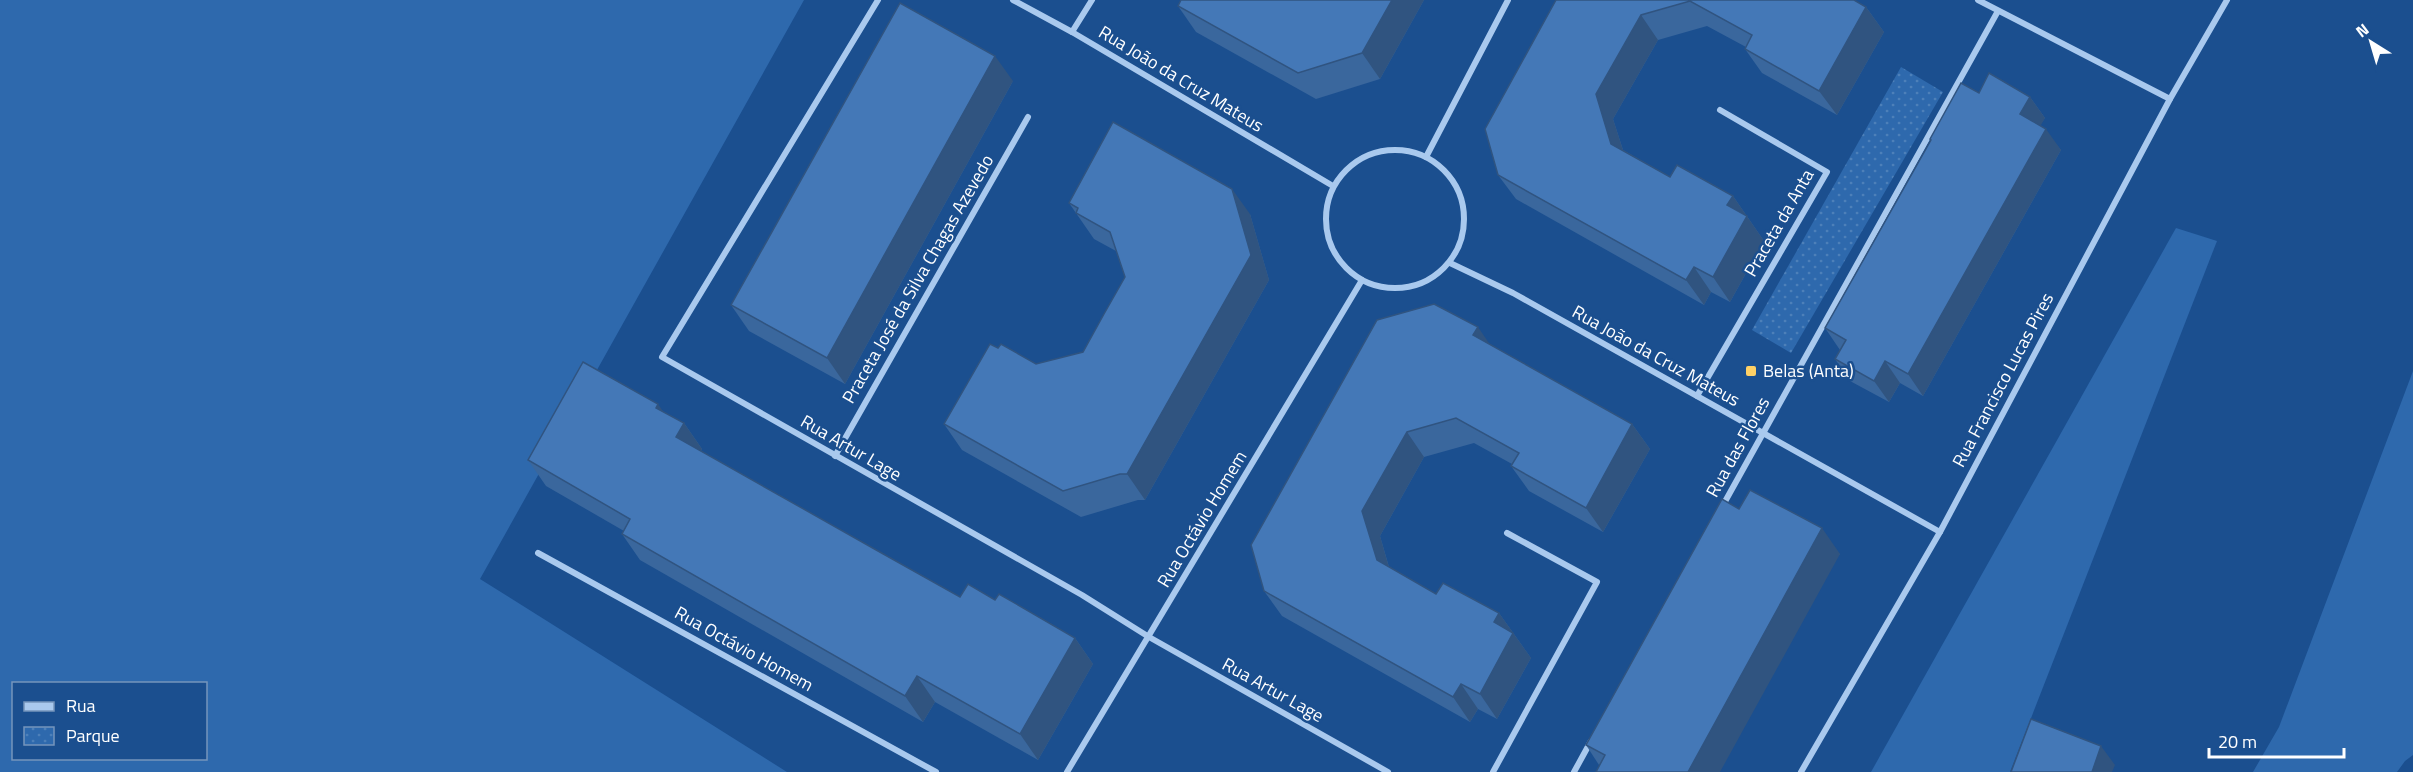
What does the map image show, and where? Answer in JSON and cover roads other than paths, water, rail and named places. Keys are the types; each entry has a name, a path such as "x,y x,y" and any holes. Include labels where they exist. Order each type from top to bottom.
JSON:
{"street":[{"name":"Rua Artur Lage","path":"878,0 662,357 1083,595 1149,637 1388,772"},
{"name":"Rua João da Cruz Mateus","path":"1013,0 1072,32 1333,186"},
{"path":"1072,32 1092,0"},
{"path":"1426,157 1508,0"},
{"path":"1978,0 2170,99"},
{"name":"Rua Francisco Lucas Pires","path":"1801,772 1940,532 2170,99 2227,0"},
{"name":"Rua das Flores","path":"1717,514 1998,11"},
{"name":"Praceta da Anta","path":"1697,396 1827,172 1720,110"},
{"name":"Praceta José da Silva Chagas Azevedo","path":"835,456 1028,117"},
{"path":"1402,149 1426,157 1441,165 1457,184 1465,206 1461,242 1450,263 1430,279 1407,287 1385,288 1362,280 1341,264 1329,242 1325,210 1333,186 1349,166 1370,153 1402,149"},
{"name":"Rua João da Cruz Mateus","path":"1450,263 1513,293 1940,532"},
{"name":"Rua Octávio Homem","path":"1067,772 1362,280"},
{"path":"1493,772 1597,582 1507,533"},
{"name":"Rua Octávio Homem","path":"538,553 936,772"},
{"path":"1574,772 1597,731"}],"place":[{"name":"Belas (Anta)","path":"1751,371"}]}
